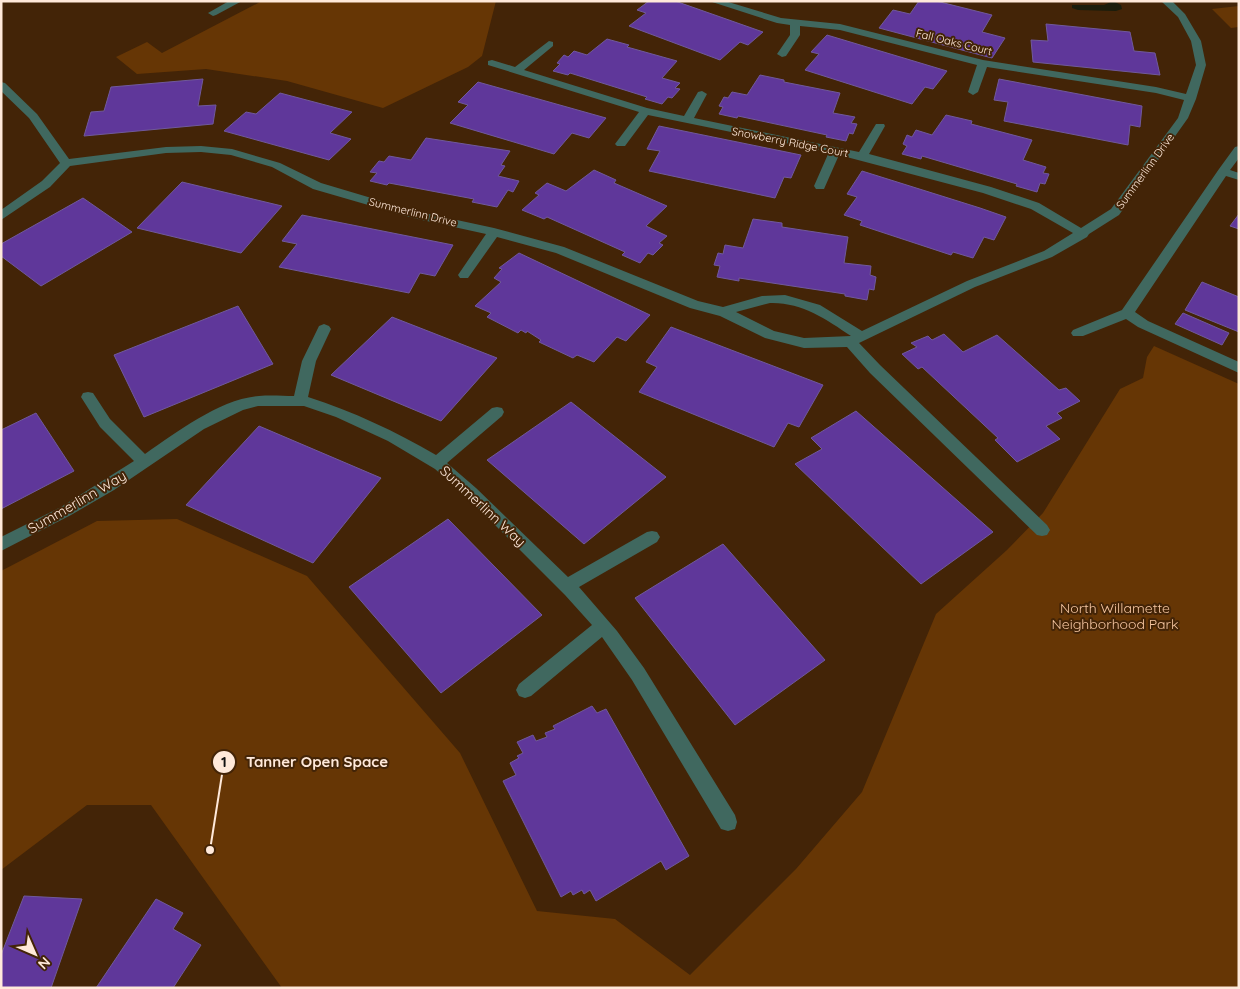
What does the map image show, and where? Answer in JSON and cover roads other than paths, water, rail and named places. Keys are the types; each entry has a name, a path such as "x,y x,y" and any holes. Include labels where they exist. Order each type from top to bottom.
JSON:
{"street":[{"path":"213,13 237,1"},
{"name":"Fall Oaks Court","path":"714,1 780,22 840,26 982,63 1156,90 1191,100"},
{"name":"Summerlinn Drive","path":"66,163 166,150 201,149 232,152 276,165 317,186 413,214 494,232 560,250 695,305 724,312 770,335 804,343 856,339 971,284 1048,254 1083,234 1115,212 1183,118 1202,65 1196,41 1182,16 1166,1"},
{"path":"782,54 795,35 796,22"},
{"path":"517,71 549,44"},
{"name":"Snowberry Ridge Court","path":"492,63 645,111 862,156 987,190 1035,206 1083,234"},
{"path":"973,92 982,63"},
{"path":"1,85 33,116 66,163 46,184 1,216"},
{"path":"687,120 702,94"},
{"path":"621,144 645,111"},
{"path":"862,156 880,126"},
{"path":"1078,333 1127,313 1239,149"},
{"path":"820,186 835,151"},
{"path":"1223,171 1239,177"},
{"path":"464,275 494,232"},
{"path":"724,312 762,300 784,298 806,304 856,339 875,369 1042,530"},
{"path":"1127,313 1143,324 1239,368"},
{"path":"300,402 309,361 324,329"},
{"path":"88,398 105,424 144,462"},
{"name":"Summerlinn Way","path":"1,545 66,511 199,425 240,405 258,401 300,402 341,413 393,437 437,463 471,492 567,586 603,626 638,674 728,822"},
{"path":"437,463 497,412"},
{"path":"567,586 652,537"},
{"path":"525,690 603,626"}],"place":[{"name":"Tanner Open Space","path":"210,850"}],"park label":[{"name":"North Willamette Neighborhood Park","path":"1115,616"}]}
